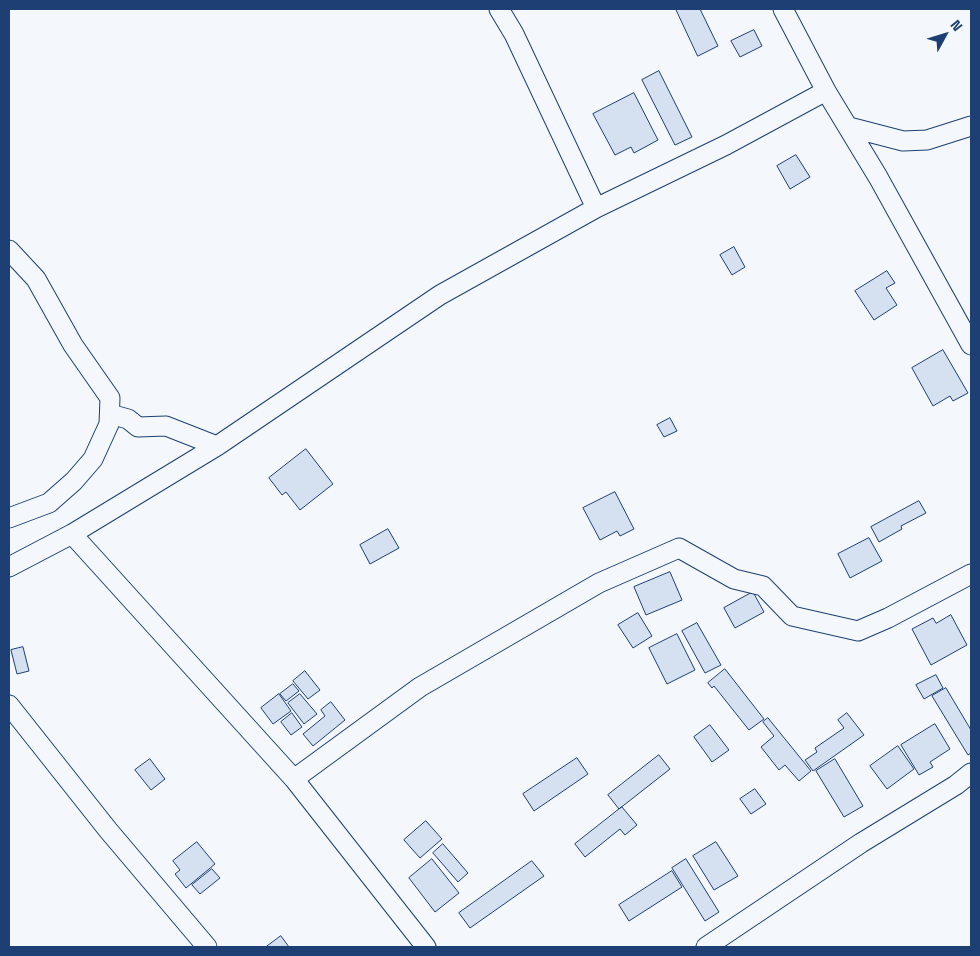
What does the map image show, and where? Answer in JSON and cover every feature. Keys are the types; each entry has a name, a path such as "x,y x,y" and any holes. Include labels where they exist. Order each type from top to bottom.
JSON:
{"street":[{"path":"499,9 514,34 596,208"},
{"path":"782,9 826,91 878,177 971,345"},
{"path":"9,567 72,534 217,446 331,367 440,296 503,259 596,208 726,145 826,91"},
{"path":"849,127 903,141 927,140 971,126"},
{"path":"9,250 36,279 73,345 110,398 109,424 94,459 74,481 49,503 9,518"},
{"path":"110,414 128,419 138,427 166,426 217,446"},
{"path":"72,534 294,779 406,925 426,947"},
{"path":"294,779 420,687 599,583 678,548 734,579 763,586 792,616 858,631 888,618 971,574"},
{"path":"9,705 108,830 207,947"},
{"path":"706,947 861,843 956,785 971,773"}],"building":[{"path":"676,9 700,9 718,46 698,56"},
{"path":"754,30 762,46 740,57 731,41"},
{"path":"659,71 692,137 675,145 642,80"},
{"path":"634,93 658,140 634,153 631,147 615,155 593,114"},
{"path":"796,155 810,177 790,189 777,166"},
{"path":"734,247 745,267 732,275 720,255"},
{"path":"887,271 895,283 886,288 897,305 874,320 855,291"},
{"path":"943,350 968,393 953,401 950,396 933,406 912,368"},
{"path":"670,418 677,431 664,437 657,425"},
{"path":"306,449 333,484 300,510 286,492 282,495 269,478"},
{"path":"615,492 634,529 620,536 617,531 600,540 583,508"},
{"path":"919,501 926,513 901,526 902,529 879,542 871,527"},
{"path":"388,529 399,548 370,564 360,545"},
{"path":"869,538 882,561 850,578 838,554"},
{"path":"670,572 682,600 646,615 634,587"},
{"path":"753,592 764,612 735,628 724,608"},
{"path":"638,613 652,636 633,648 618,625"},
{"path":"951,615 967,645 931,665 912,629 933,618 936,623"},
{"path":"697,623 721,665 705,673 682,631"},
{"path":"677,634 695,670 667,684 649,648"},
{"path":"23,647 29,671 17,674 11,650"},
{"path":"725,669 764,719 749,730 714,686 712,688 708,683"},
{"path":"305,671 320,690 308,699 293,681"},
{"path":"936,675 943,688 924,699 916,685"},
{"path":"293,684 299,691 286,701 280,694"},
{"path":"946,688 971,730 971,753 968,755 932,696"},
{"path":"279,694 291,711 273,724 261,708"},
{"path":"300,694 317,714 304,724 288,703"},
{"path":"331,702 345,720 313,746 303,734 325,716 321,710"},
{"path":"292,713 302,727 291,735 281,722"},
{"path":"847,713 864,735 813,771 805,760 817,752 815,748 844,728 838,720"},
{"path":"768,718 811,771 799,781 785,765 779,770 761,747 774,736 763,722"},
{"path":"935,724 950,749 930,762 933,767 919,775 901,745"},
{"path":"710,725 729,750 712,762 694,737"},
{"path":"898,746 914,769 887,789 870,766"},
{"path":"659,755 670,769 619,809 608,795"},
{"path":"577,758 588,774 534,811 523,794"},
{"path":"150,759 165,779 151,790 135,770"},
{"path":"835,759 863,806 844,817 816,771"},
{"path":"755,789 766,804 751,814 740,799"},
{"path":"622,807 637,825 625,835 620,829 585,857 575,844"},
{"path":"426,821 442,839 420,858 404,840"},
{"path":"197,842 215,864 186,888 175,874 180,870 173,861"},
{"path":"716,842 738,876 714,890 693,856"},
{"path":"443,844 468,873 458,882 433,853"},
{"path":"432,859 459,893 435,912 409,878"},
{"path":"686,859 719,912 705,921 672,868"},
{"path":"532,861 544,876 470,928 459,913"},
{"path":"212,869 220,878 200,894 192,885"},
{"path":"672,871 682,887 629,921 619,905"},
{"path":"281,936 289,947 266,947"}]}
